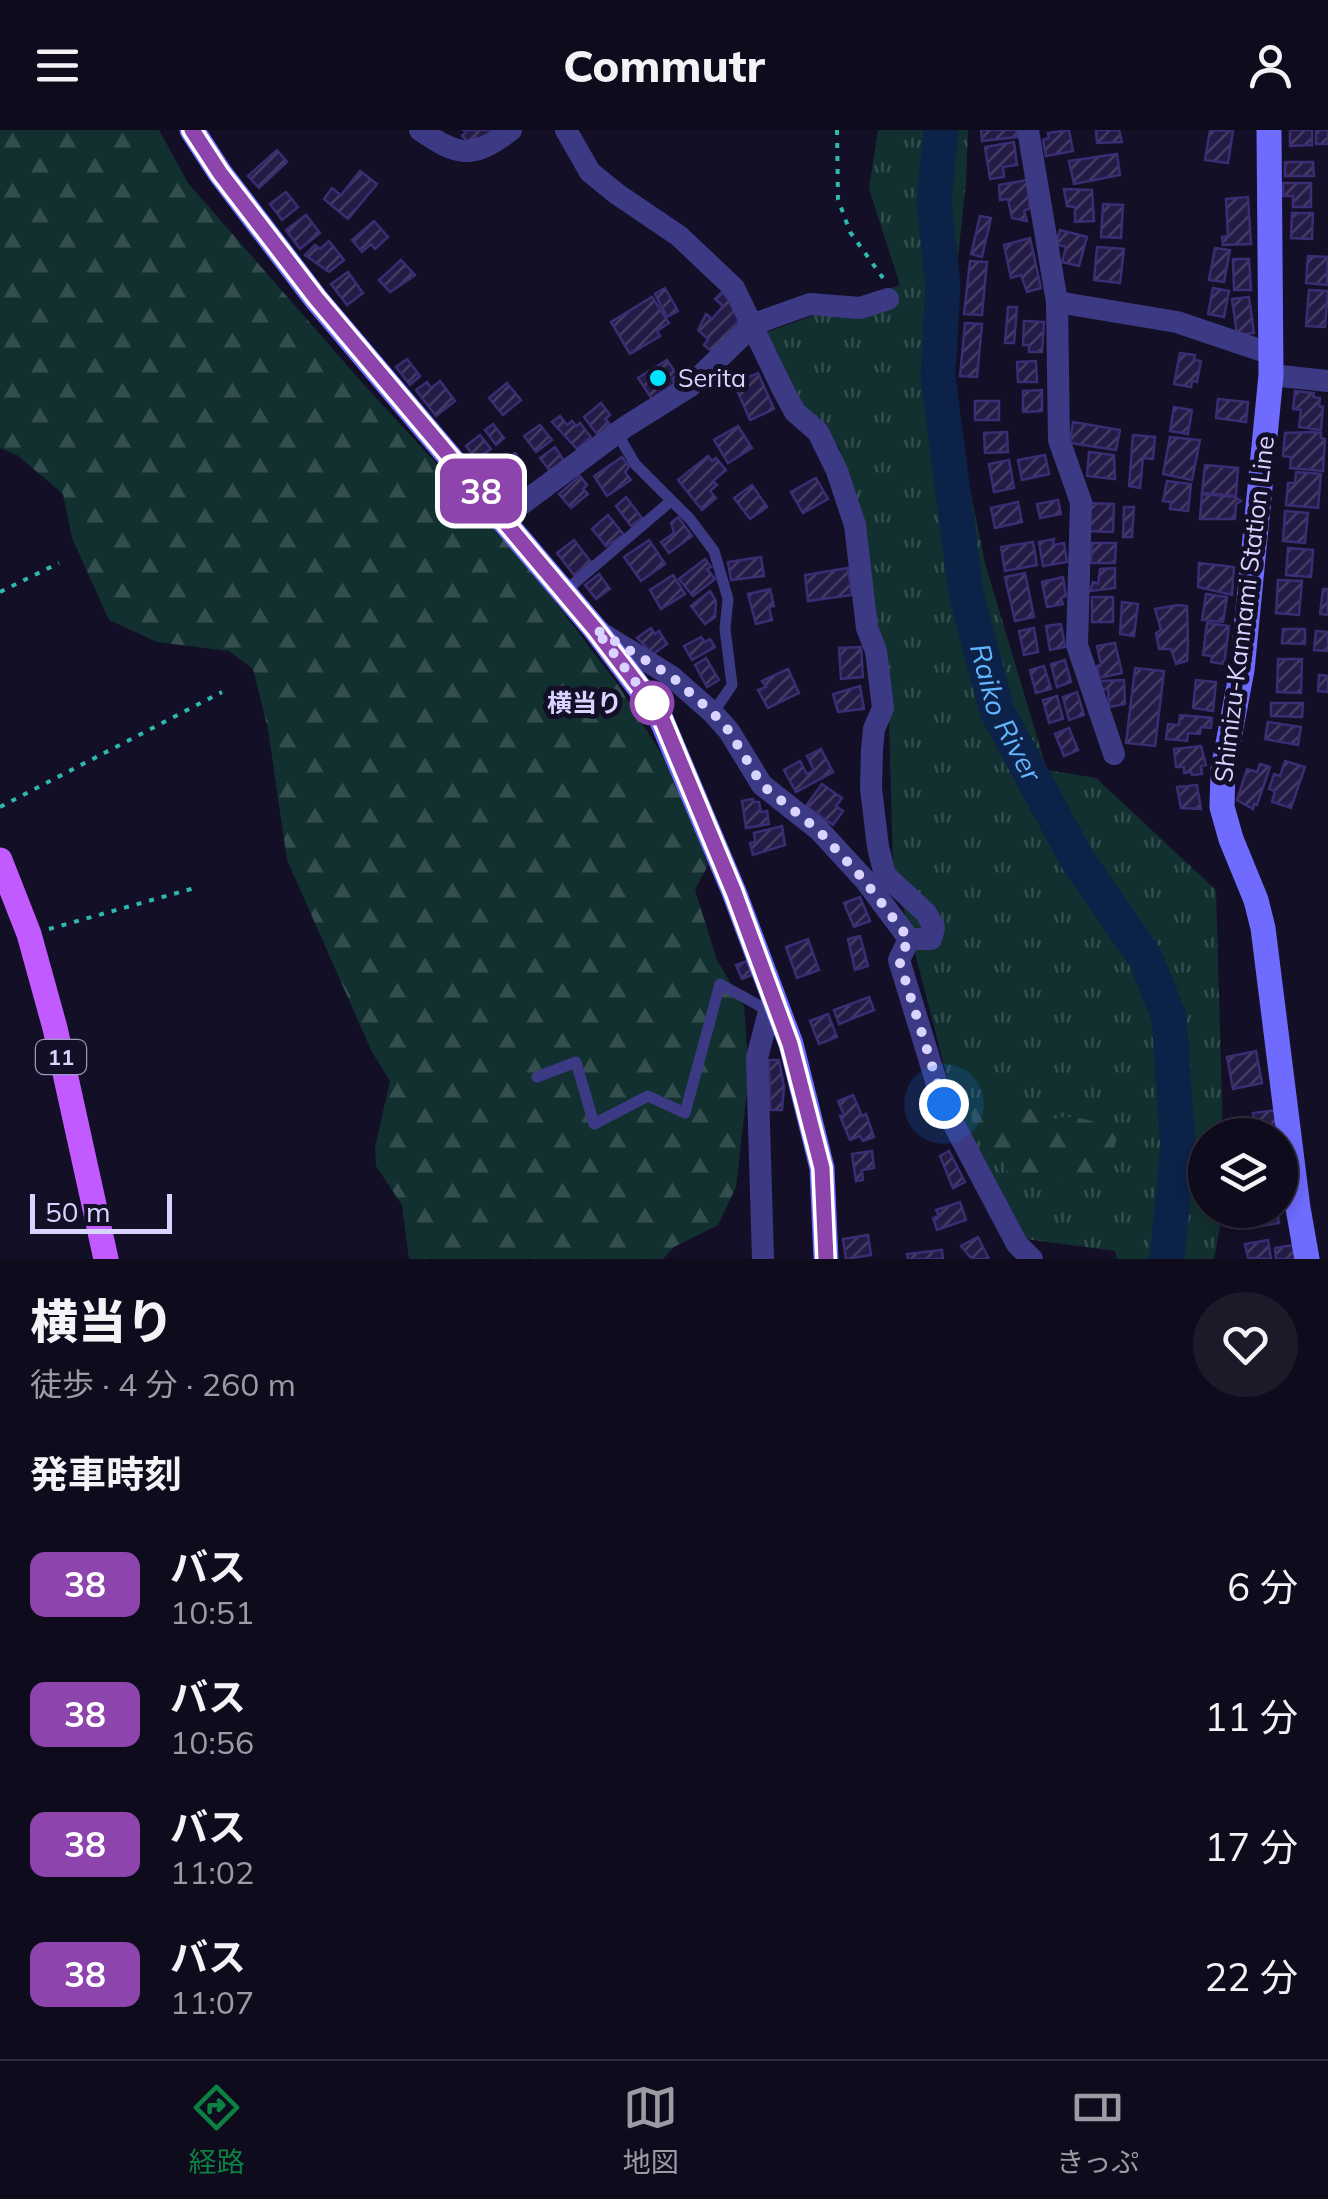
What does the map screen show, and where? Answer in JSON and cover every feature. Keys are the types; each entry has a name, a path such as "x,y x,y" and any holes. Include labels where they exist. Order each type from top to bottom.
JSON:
{"main road":[{"path":"192,130 220,173 316,298 504,518 660,714 728,875 771,1003 790,1044 822,1168 826,1259"},
{"name":"Shimizu-Kannami Station Line","path":"1269,130 1271,365 1242,670 1224,770 1222,806 1263,928 1307,1259"},
{"name":"11","path":"0,860 29,934 55,1028 106,1259"}],"street":[{"path":"420,130 458,152 470,152 481,151 511,130"},
{"path":"566,130 590,172 679,236 734,288 795,412 818,432 837,471 855,524 868,628 876,651 884,708 874,729 872,750 871,788 878,846 886,875 926,913 934,928 931,939 909,939"},
{"path":"1028,130 1057,302 1059,440 1081,502 1077,645 1114,754"},
{"path":"504,518 617,432 689,388 754,324 810,304 860,308 888,300"},
{"path":"1057,302 1177,322 1271,365 1328,380"},
{"path":"595,629 671,676 713,713 729,731 762,785 818,830 864,880 909,939"},
{"path":"909,939 899,960 944,1104 1017,1244 1032,1259"},
{"path":"763,1259 757,1058 771,1003"}],"lane":[{"path":"617,432 635,464 690,519 714,551 728,599 726,630 732,685 713,713"},
{"path":"564,592 671,501"},
{"path":"537,1077 576,1062 594,1124 648,1096 685,1113 720,984 771,1003"}],"path":[{"path":"837,130 838,198 850,232 882,275 888,300"},
{"path":"0,592 59,563"},
{"path":"0,807 222,692"},
{"path":"29,934 198,887"}],"green space":[{"path":"0,130 159,130 188,183 366,387 516,550 616,682 675,775 708,865 695,890 717,960 744,1006 749,1074 736,1187 718,1225 674,1247 663,1259 409,1259 402,1205 376,1166 375,1147 390,1081 372,1052 287,860 268,729 253,669 229,651 157,642 109,620 72,538 63,494 17,455 0,448"},
{"path":"878,130 968,130 946,370 985,563 1047,770 1096,778 1216,890 1223,1118 1188,1118 1188,1228 1220,1228 1214,1259 1117,1259 1115,1251 1018,1238 952,1096 893,868 888,683 839,447 801,403 764,333 900,285 869,189"},
{"path":"985,1102 1003,1110 1038,1108 1054,1119 1079,1118 1111,1132 1117,1137 1110,1167 1114,1178 1109,1187 1035,1181 1016,1184 1000,1156 982,1144 975,1133 973,1108"}],"building":[{"path":"463,130 491,131 481,142 475,137 470,143 462,136 466,132"},
{"path":"981,130 1016,130 1017,137 982,141"},
{"path":"1069,130 1073,151 1046,156 1043,140 1049,138 1048,133"},
{"path":"1096,130 1119,130 1122,142 1097,143"},
{"path":"1210,130 1233,131 1228,163 1205,160"},
{"path":"1290,130 1312,130 1312,145 1290,146"},
{"path":"1316,130 1328,130 1328,144 1316,144"},
{"path":"1014,142 1017,165 1003,167 1004,177 990,179 985,147"},
{"path":"277,150 287,162 259,188 248,176"},
{"path":"1117,154 1120,175 1074,184 1069,161"},
{"path":"1285,162 1313,162 1314,176 1285,176"},
{"path":"360,171 377,184 348,219 324,199 332,188 341,195"},
{"path":"1027,180 1027,221 1012,218 1008,199 1000,200 999,185"},
{"path":"1283,183 1311,183 1311,207 1293,207 1293,196 1283,196"},
{"path":"1064,189 1092,190 1094,221 1075,222 1075,207 1067,206"},
{"path":"286,192 298,207 282,220 270,204"},
{"path":"1248,197 1251,244 1223,245 1222,237 1228,236 1226,199"},
{"path":"1103,204 1123,205 1121,238 1101,237"},
{"path":"1292,213 1313,213 1312,239 1291,238"},
{"path":"306,215 320,233 300,249 286,230"},
{"path":"980,216 991,218 982,257 971,254"},
{"path":"374,221 388,237 375,249 371,244 362,252 352,240"},
{"path":"1060,230 1087,237 1079,266 1062,262 1066,247 1056,244"},
{"path":"1030,238 1041,288 1027,292 1021,275 1011,278 1004,245"},
{"path":"329,241 344,260 329,272 305,255 315,245 320,249"},
{"path":"1097,247 1124,249 1120,283 1094,280"},
{"path":"1215,248 1230,250 1224,282 1209,280"},
{"path":"1308,256 1328,257 1327,285 1306,283"},
{"path":"1233,259 1249,259 1251,290 1234,290"},
{"path":"401,260 415,275 390,292 379,280"},
{"path":"970,261 987,262 982,315 964,314"},
{"path":"348,272 363,293 347,305 331,284"},
{"path":"665,288 678,311 667,317 655,294"},
{"path":"1213,288 1229,291 1224,317 1208,314"},
{"path":"1309,290 1328,291 1325,327 1306,326"},
{"path":"722,292 741,318 715,354 704,345 708,339 698,330 706,314 712,319 723,306 715,299"},
{"path":"652,297 669,323 657,331 660,336 630,354 611,322"},
{"path":"1249,297 1254,333 1237,335 1232,299"},
{"path":"1008,307 1017,307 1014,343 1005,343"},
{"path":"1024,321 1044,322 1042,352 1029,352 1029,345 1023,345"},
{"path":"965,323 982,324 977,377 960,376"},
{"path":"1180,353 1195,355 1194,360 1201,361 1197,382 1192,381 1191,387 1174,384"},
{"path":"407,359 420,376 410,385 396,367"},
{"path":"667,360 677,375 674,384 652,399 638,378"},
{"path":"1036,361 1037,382 1018,382 1017,362"},
{"path":"758,373 774,409 750,420 734,383"},
{"path":"440,381 455,401 436,416 416,390 427,382 431,388"},
{"path":"507,383 521,400 503,415 489,398"},
{"path":"1042,390 1042,411 1023,412 1023,391"},
{"path":"1295,391 1314,393 1313,397 1320,398 1321,430 1299,427 1301,410 1293,409"},
{"path":"1218,399 1248,402 1246,422 1216,418"},
{"path":"975,401 999,401 999,420 975,420"},
{"path":"601,403 610,415 605,419 610,424 599,437 584,417"},
{"path":"1174,407 1192,410 1188,434 1170,431"},
{"path":"560,416 567,425 572,421 576,426 580,423 591,437 577,449 552,422"},
{"path":"1073,422 1120,430 1116,450 1070,443"},
{"path":"493,424 504,438 496,445 485,430"},
{"path":"540,425 552,440 536,452 524,436"},
{"path":"738,426 752,448 728,463 714,440"},
{"path":"1007,432 1008,452 985,453 984,433"},
{"path":"1285,433 1321,433 1325,439 1323,471 1290,468 1291,457 1283,456"},
{"path":"480,435 491,449 476,459 466,446"},
{"path":"1133,435 1155,437 1153,459 1143,458 1140,488 1129,486"},
{"path":"1170,437 1200,440 1192,480 1163,474"},
{"path":"555,447 564,461 550,471 540,458"},
{"path":"1089,452 1114,455 1115,479 1087,476"},
{"path":"515,453 525,467 499,487 492,477 498,472 495,468"},
{"path":"1045,455 1049,474 1022,480 1018,460"},
{"path":"708,456 712,461 716,458 726,470 713,481 717,485 710,491 716,498 702,510 678,480"},
{"path":"622,457 631,480 607,496 594,476"},
{"path":"1009,460 1014,488 994,492 989,464"},
{"path":"1205,465 1238,468 1236,496 1202,493"},
{"path":"1296,472 1321,474 1318,508 1286,505 1288,483 1295,483"},
{"path":"580,476 588,494 571,508 559,494"},
{"path":"816,478 828,499 803,513 791,492"},
{"path":"1167,481 1191,484 1188,511 1170,509 1171,502 1163,501"},
{"path":"752,485 767,507 750,519 734,498"},
{"path":"1202,494 1241,501 1236,504 1235,519 1200,519"},
{"path":"626,497 642,518 631,526 616,506"},
{"path":"1058,500 1061,514 1040,518 1037,504"},
{"path":"1018,502 1022,522 995,528 991,508"},
{"path":"1088,503 1114,504 1113,532 1087,531"},
{"path":"1124,507 1134,507 1132,537 1123,537"},
{"path":"1285,511 1308,513 1305,543 1283,541"},
{"path":"608,515 624,535 606,546 592,529"},
{"path":"678,517 692,536 669,553 661,542 674,533 671,523"},
{"path":"1054,539 1053,545 1064,543 1067,562 1043,566 1039,542"},
{"path":"574,540 591,562 574,575 557,553"},
{"path":"649,540 665,564 641,581 624,557"},
{"path":"1033,542 1037,565 1005,571 1001,547"},
{"path":"1092,543 1116,543 1115,563 1091,563"},
{"path":"1288,548 1313,550 1311,577 1286,575"},
{"path":"761,557 764,576 731,580 728,562"},
{"path":"705,559 715,579 693,596 679,579"},
{"path":"1199,563 1234,567 1232,595 1198,587"},
{"path":"848,568 852,595 808,601 805,575"},
{"path":"1115,568 1115,588 1090,591 1093,582 1098,584 1100,569"},
{"path":"1025,573 1034,617 1015,621 1005,577"},
{"path":"599,574 610,589 596,599 585,585"},
{"path":"673,575 685,594 661,609 650,590"},
{"path":"1063,577 1063,604 1047,607 1042,582"},
{"path":"1278,580 1302,581 1299,615 1276,613"},
{"path":"770,589 772,620 756,624 748,594"},
{"path":"1323,589 1328,589 1328,615 1320,614"},
{"path":"710,591 716,601 715,617 705,624 691,606"},
{"path":"1206,594 1227,597 1223,622 1202,620"},
{"path":"1092,597 1113,597 1113,622 1092,622"},
{"path":"1122,602 1138,604 1134,636 1120,634"},
{"path":"1187,606 1188,644 1187,661 1176,664 1171,649 1159,649 1156,633 1161,630 1155,609"},
{"path":"1207,623 1229,626 1224,664 1211,662 1212,656 1203,655"},
{"path":"1061,624 1065,647 1050,650 1046,626"},
{"path":"651,628 655,634 659,631 667,644 653,654 637,638"},
{"path":"1034,628 1038,652 1024,655 1019,631"},
{"path":"1283,629 1305,629 1305,644 1282,643"},
{"path":"1316,631 1328,632 1328,651 1314,650"},
{"path":"701,637 705,642 710,639 715,647 692,660 684,646"},
{"path":"1115,643 1122,673 1099,678 1097,646"},
{"path":"861,647 863,677 841,679 839,648"},
{"path":"706,658 719,680 707,687 695,665"},
{"path":"1278,659 1302,659 1301,693 1277,692"},
{"path":"1065,660 1071,682 1057,687 1051,664"},
{"path":"1044,666 1051,689 1036,693 1030,670"},
{"path":"1135,668 1164,671 1155,746 1126,743"},
{"path":"788,669 799,693 768,708 758,690 766,687 762,681"},
{"path":"1319,675 1328,676 1328,692 1318,691"},
{"path":"1124,680 1125,704 1109,707 1108,689 1100,690 1100,681"},
{"path":"1196,680 1216,682 1213,711 1193,708"},
{"path":"860,686 864,709 838,712 833,694"},
{"path":"1077,692 1084,715 1069,720 1063,697"},
{"path":"1057,696 1063,719 1049,723 1043,700"},
{"path":"1271,703 1303,703 1302,717 1271,716"},
{"path":"1180,715 1212,718 1211,728 1201,727 1200,734 1188,733 1187,741 1166,739 1168,724 1179,725"},
{"path":"1268,722 1301,727 1298,745 1265,739"},
{"path":"1069,728 1078,750 1064,756 1055,734"},
{"path":"1201,746 1206,765 1201,766 1202,774 1184,773 1184,767 1176,767 1174,749"},
{"path":"821,749 833,772 796,792 784,770 800,761 807,774 814,770 807,756"},
{"path":"1285,761 1305,767 1291,808 1272,802 1275,791 1269,789 1274,774 1280,776"},
{"path":"1260,764 1270,767 1253,809 1237,800 1247,769 1257,772"},
{"path":"822,784 842,798 836,806 843,811 833,825 806,806"},
{"path":"1197,785 1201,809 1181,808 1177,787"},
{"path":"742,801 759,802 761,812 767,811 769,824 746,828"},
{"path":"782,826 785,845 753,855 750,843 755,842 754,833"},
{"path":"860,897 870,921 854,927 844,903"},
{"path":"860,936 868,966 855,970 848,939"},
{"path":"808,939 819,970 797,978 786,947"},
{"path":"747,961 752,975 742,979 736,965"},
{"path":"869,997 874,1010 839,1024 834,1010"},
{"path":"828,1014 837,1037 819,1044 810,1021"},
{"path":"1256,1051 1262,1083 1233,1089 1227,1057"},
{"path":"769,1060 779,1060 784,1087 782,1110 770,1110"},
{"path":"853,1095 862,1116 866,1114 874,1137 863,1141 860,1136 850,1140 840,1116 844,1115 838,1101"},
{"path":"1275,1110 1276,1118 1254,1118 1253,1113"},
{"path":"872,1151 874,1168 862,1170 863,1180 856,1181 852,1154"},
{"path":"949,1151 965,1182 953,1188 940,1156"},
{"path":"960,1202 966,1220 937,1230 933,1218 939,1216 936,1210"},
{"path":"868,1235 871,1255 846,1259 843,1239"},
{"path":"978,1237 989,1259 972,1259 961,1246"},
{"path":"1268,1240 1271,1259 1248,1258 1245,1244"},
{"path":"1293,1245 1295,1259 1276,1259 1275,1248"},
{"path":"942,1250 943,1259 908,1259 907,1254"}],"waterway":[{"name":"Raiko River","path":"941,130 934,202 943,285 938,376 966,593 997,711 1078,861 1145,957 1169,1017 1178,1147 1167,1259"}],"bus line":[{"name":"38","path":"192,130 220,173 316,298 595,629 660,714 734,892 790,1044 822,1168 826,1259"}],"place":[{"name":"Serita","path":"658,378"},
{"name":"横当り","path":"652,703"}],"route":[{"path":"652,703 660,714 595,629 671,676 713,713 729,731 762,785 818,830 890,912 909,939 899,960 944,1104"}]}
